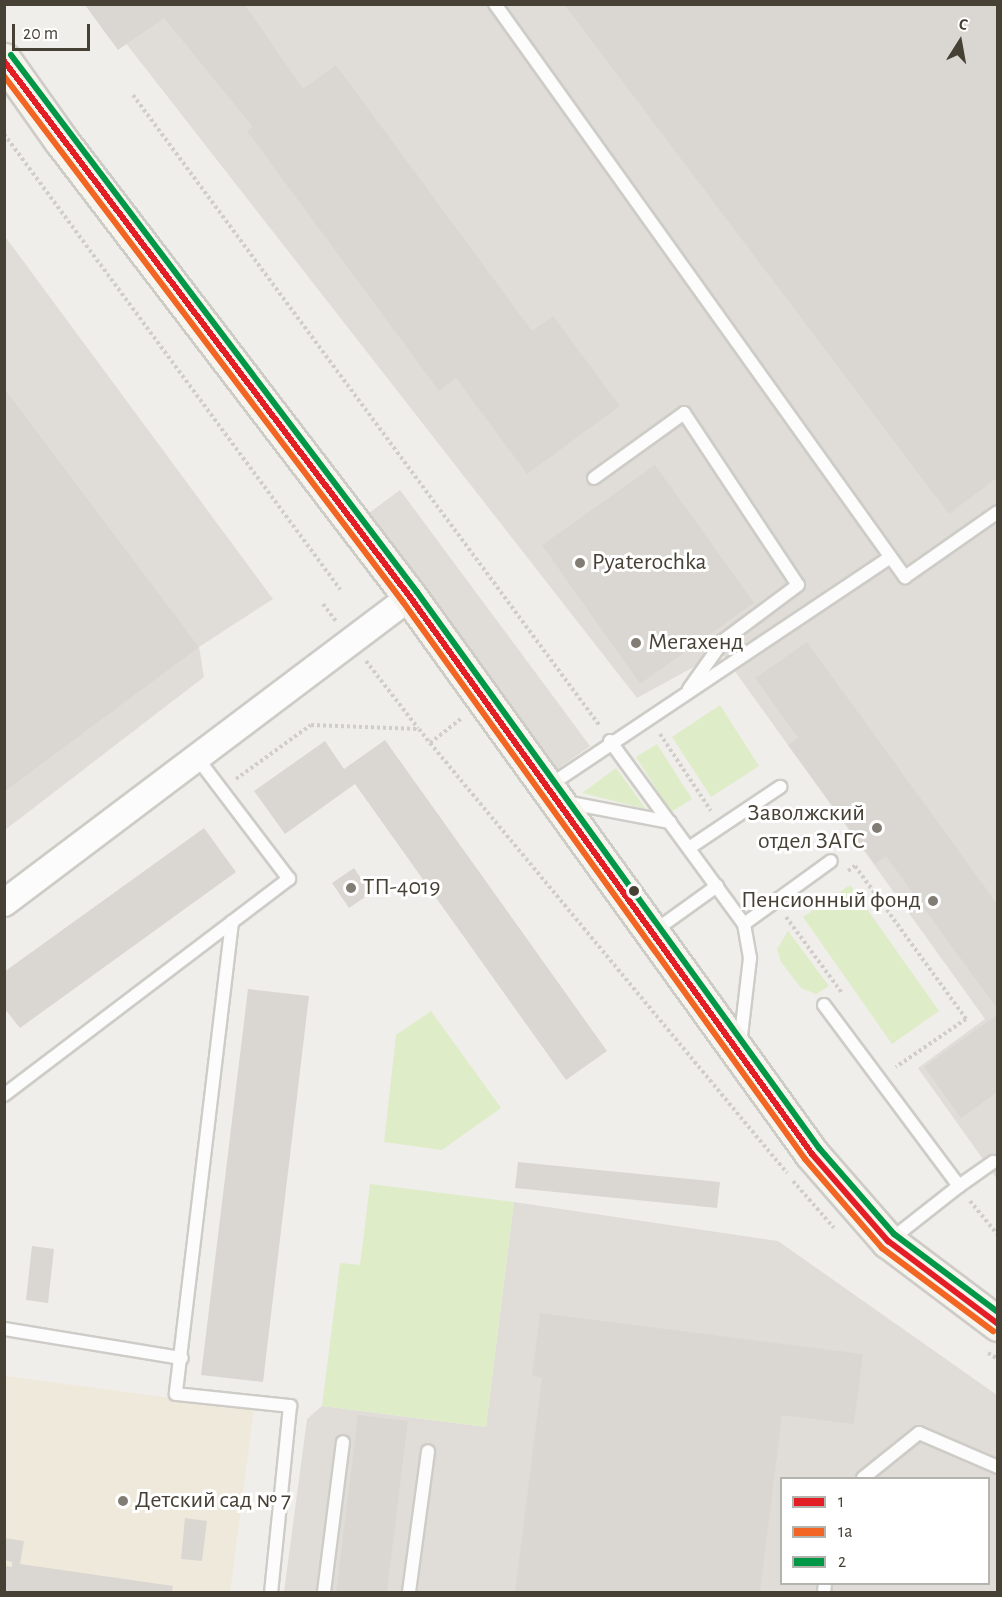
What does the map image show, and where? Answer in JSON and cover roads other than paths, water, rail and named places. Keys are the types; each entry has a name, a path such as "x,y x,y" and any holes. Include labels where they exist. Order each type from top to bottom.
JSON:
{"street":[{"path":"4,60 60,140 410,597 812,1154 888,1241 988,1335"},
{"path":"4,903 410,597"}],"lane":[{"path":"495,4 905,577 998,512"},
{"path":"594,478 684,413 798,585 723,641 689,689"},
{"path":"551,794 610,741 890,556"},
{"path":"610,741 744,924 750,958 739,1054"},
{"path":"4,1095 289,879 198,759"},
{"path":"689,848 780,787"},
{"path":"551,794 670,822"},
{"path":"744,924 831,861"},
{"path":"652,933 717,886"},
{"path":"232,922 176,1394 290,1406 271,1593"},
{"path":"824,1005 959,1186"},
{"path":"888,1241 993,1162"},
{"path":"4,1329 182,1358"},
{"path":"865,1477 920,1433 998,1467"},
{"path":"324,1593 343,1442"},
{"path":"409,1593 428,1451"}],"place":[{"name":"Pyaterochka","path":"580,563"},
{"name":"Мегахенд","path":"636,643"},
{"name":"Заволжский отдел ЗАГС","path":"877,828"},
{"name":"ТП-4019","path":"351,888"},
{"name":"Пенсионный фонд","path":"933,901"},
{"name":"Детский сад № 7","path":"123,1501"}]}
